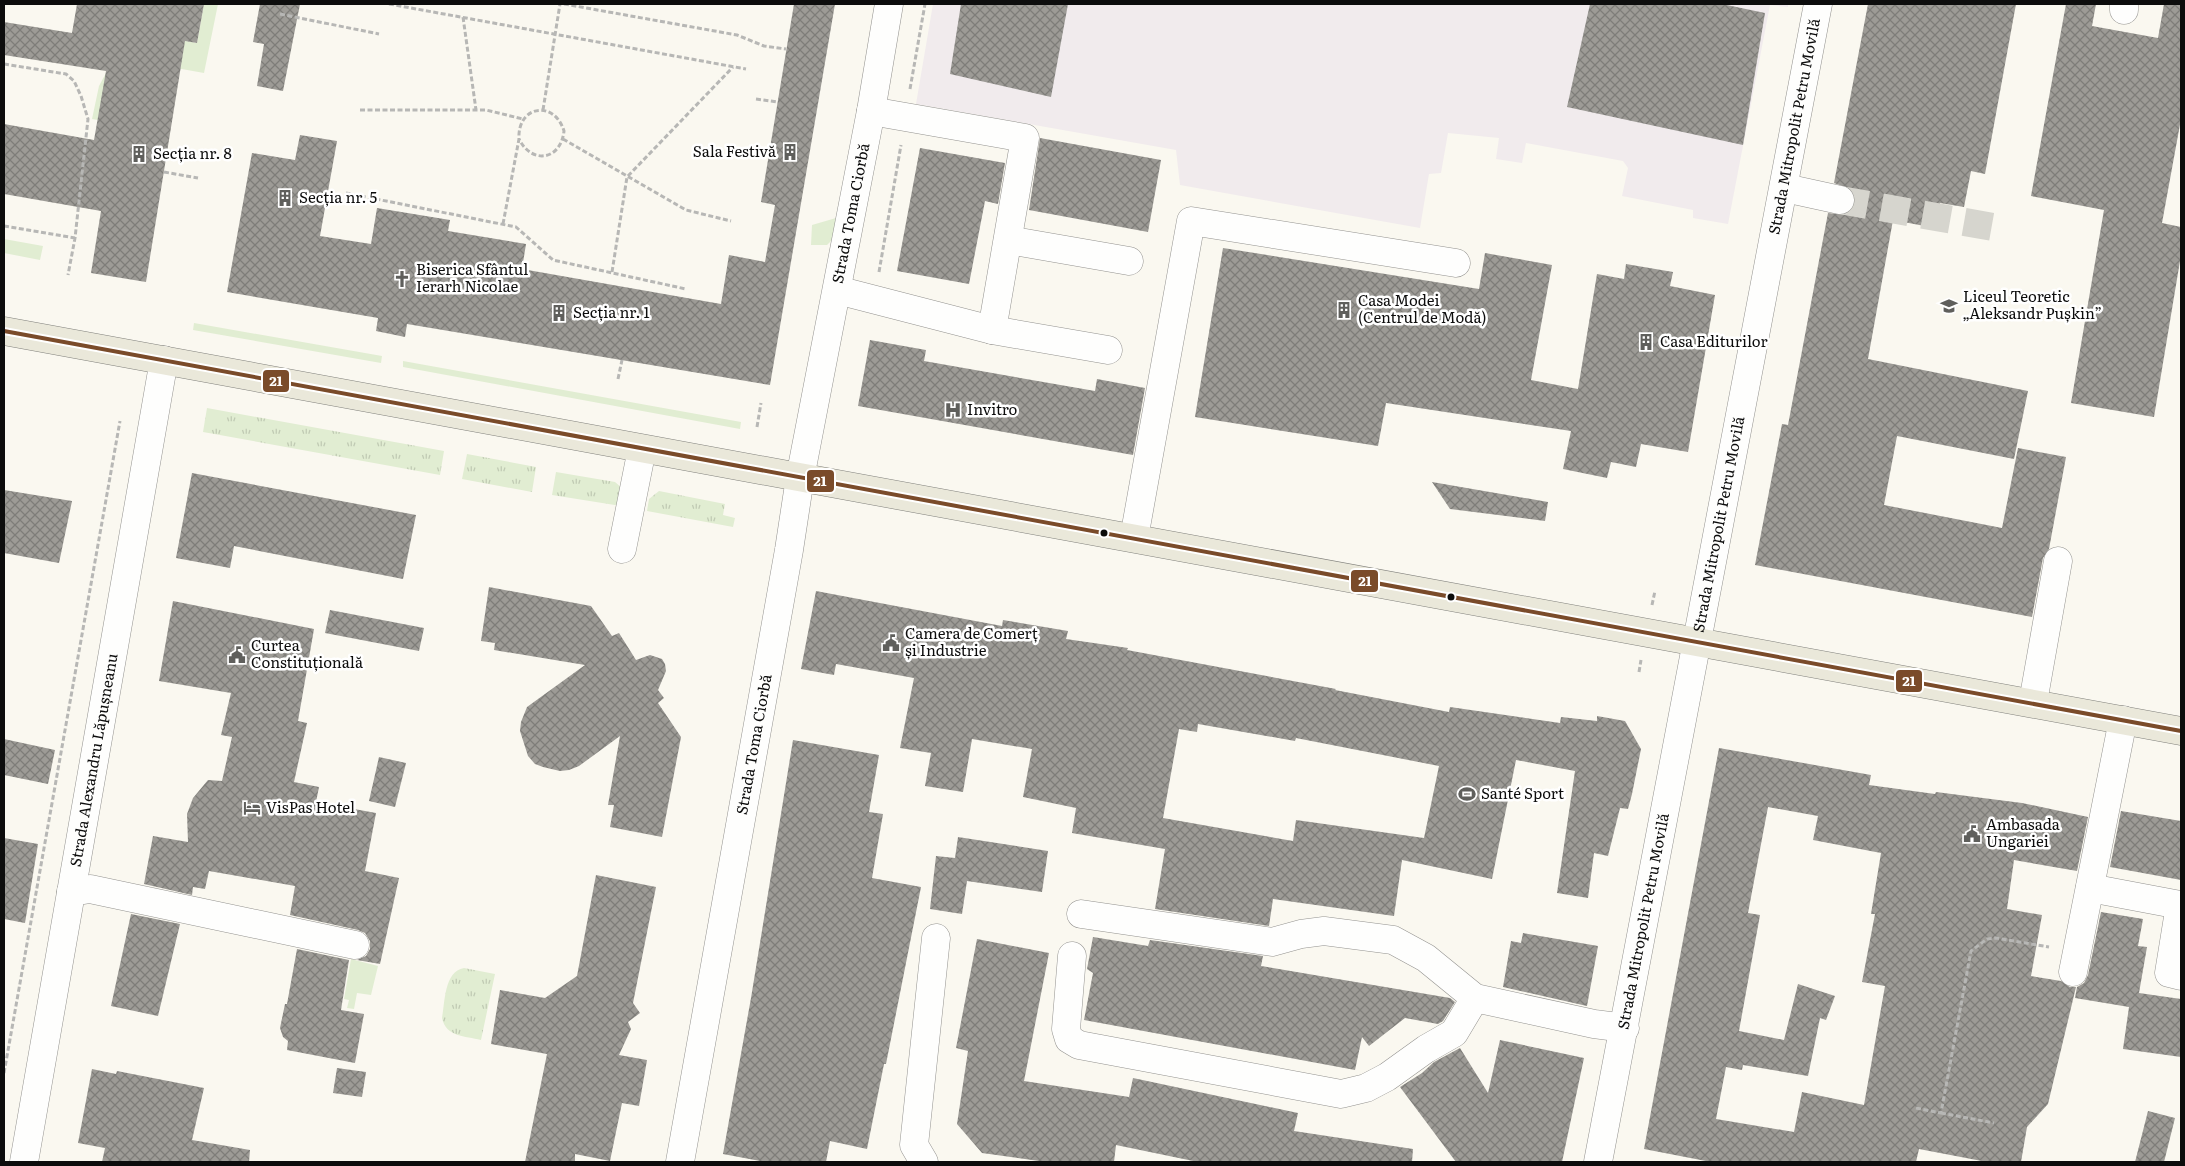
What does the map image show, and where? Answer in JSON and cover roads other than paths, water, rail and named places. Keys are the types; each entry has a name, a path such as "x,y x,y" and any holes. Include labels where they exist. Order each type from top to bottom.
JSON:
{"main road":[{"path":"4,331 1696,642 2033,702 2181,731"}],"street":[{"name":"Strada Toma Ciorbă","path":"680,1162 789,550 800,478 871,111 889,4"},
{"name":"Strada Mitropolit Petru Movilă","path":"1598,1162 1625,1028 1696,642 1818,4"},
{"path":"871,111 1025,138 992,330"},
{"path":"1784,188 1840,200"},
{"path":"1134,538 1191,221 1456,263"},
{"path":"1008,240 1129,261"},
{"path":"837,290 992,330 1108,350"},
{"name":"Strada Alexandru Lăpușneanu","path":"24,1162 164,360"},
{"path":"622,549 642,449"},
{"path":"2033,702 2058,561"},
{"path":"2075,962 2123,720"},
{"path":"2090,888 2180,905 2168,973 2181,976"},
{"path":"71,892 90,889 355,945"},
{"path":"1081,914 1272,942 1301,934 1324,931 1393,940 1426,958 1475,998 1594,1024 1625,1028"},
{"path":"924,1162 914,1145 936,938"},
{"path":"1072,956 1066,1029 1069,1039 1079,1046 1340,1094 1366,1088 1454,1033 1475,998"}],"tunnel":[{"path":"1840,200 1993,227"}],"place":[{"name":"Sala Festivă","path":"790,152"},
{"name":"Secția nr. 8","path":"139,154"},
{"name":"Secția nr. 5","path":"285,198"},
{"name":"Biserica Sfântul Ierarh Nicolae","path":"402,279"},
{"name":"Liceul Teoretic „Aleksandr Pușkin”","path":"1949,306"},
{"name":"Casa Modei (Centrul de Modă)","path":"1344,310"},
{"name":"Secția nr. 1","path":"559,313"},
{"name":"Casa Editurilor","path":"1646,342"},
{"name":"Invitro","path":"953,410"},
{"name":"Camera de Comerț și Industrie","path":"891,643"},
{"name":"Curtea Constituțională","path":"237,655"},
{"name":"Santé Sport","path":"1467,794"},
{"name":"VisPas Hotel","path":"252,808"},
{"name":"Ambasada Ungariei","path":"1972,834"}]}
